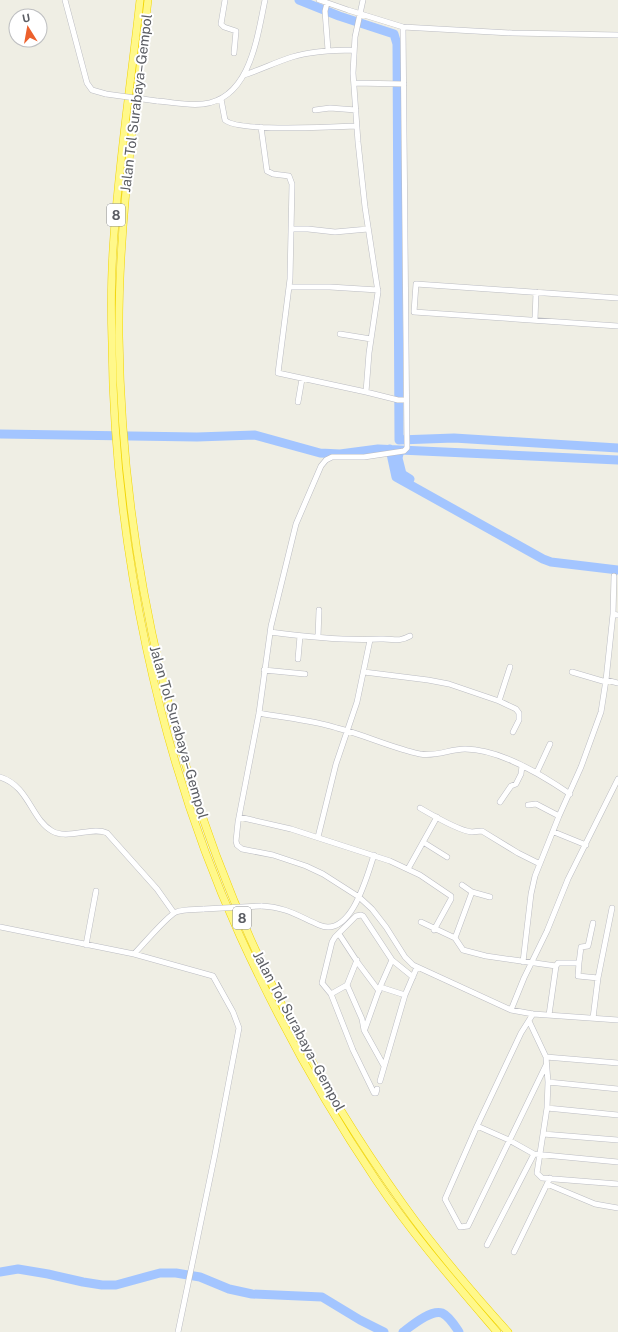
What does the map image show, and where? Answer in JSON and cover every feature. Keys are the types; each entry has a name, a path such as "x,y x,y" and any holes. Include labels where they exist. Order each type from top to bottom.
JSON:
{"highway":[{"name":"Jalan Tol Surabaya–Gempol","path":"140,0 118,186 113,250 112,344 119,431 123,440 131,518 144,595 164,691 202,813 246,930 277,995 311,1060 373,1161 430,1240 508,1332"},
{"name":"Jalan Tol Surabaya–Gempol","path":"148,0 125,201 119,336 119,431 116,439 125,524 150,666 171,745 191,809 238,932 299,1055 378,1183 443,1270 497,1332"}],"street":[{"path":"65,0 87,83 92,90 106,94 198,105 221,99 234,89 244,75 255,43 265,0"},
{"path":"225,0 222,24 224,27 236,31 234,54"},
{"path":"319,0 326,6 358,18 403,27 512,33 618,35"},
{"path":"363,0 358,18 354,50 354,83 364,207 378,290 371,339 366,392"},
{"path":"326,6 328,50"},
{"path":"403,27 405,400 407,448 405,450 390,454 364,457 332,457 326,460 323,463 296,524 270,632 259,713 239,817 236,841 240,848 273,855 306,866 323,874 359,897 372,909 386,927 405,957 417,967 511,1010 533,1014 618,1020"},
{"path":"244,75 292,57 309,53 328,50 354,50"},
{"path":"354,83 403,84"},
{"path":"221,99 226,122 261,127 284,128 357,126"},
{"path":"315,110 330,108 356,110"},
{"path":"261,127 266,171 273,174 289,176 292,179 290,287 278,373 398,400 405,400"},
{"path":"291,229 335,232 368,229"},
{"path":"618,298 416,284 414,312 618,326"},
{"path":"290,287 330,286 378,290"},
{"path":"536,292 536,320"},
{"path":"340,334 371,339"},
{"path":"298,402 302,379"},
{"path":"523,962 531,894 535,876 594,735 604,700 616,615 614,576"},
{"path":"318,637 319,610"},
{"path":"270,632 300,636 370,640 385,639 399,641 410,636"},
{"path":"298,659 300,636"},
{"path":"318,837 336,764 357,702 370,640"},
{"path":"500,701 510,667"},
{"path":"264,670 305,674"},
{"path":"364,672 449,684 500,701 516,709 519,713 519,720 513,732"},
{"path":"572,672 618,683"},
{"path":"259,713 314,722 347,731 394,747 422,754 428,755 472,749 495,754 537,772 570,794"},
{"path":"537,772 550,744"},
{"path":"500,802 511,786 516,784 522,766"},
{"path":"0,777 11,782 19,789 44,824 54,832 71,834 100,831 107,832 157,889 174,913"},
{"path":"511,1010 547,931 568,879 618,779"},
{"path":"528,805 536,804 559,816"},
{"path":"420,808 467,831 482,831 518,853 540,864"},
{"path":"239,817 265,822 318,837 374,855 408,869 451,896 451,899 434,930"},
{"path":"408,869 437,817"},
{"path":"554,832 586,845"},
{"path":"423,842 447,857"},
{"path":"134,954 166,919 174,913 188,910 261,906 279,908 321,926 331,927 342,923 359,897 374,855"},
{"path":"462,885 472,892 490,897"},
{"path":"86,945 96,891"},
{"path":"455,938 472,892"},
{"path":"593,1018 598,978 612,908"},
{"path":"377,1089 376,1093 374,1093 353,1050 331,994 322,983 332,942 356,916 361,915 392,960 413,977"},
{"path":"421,922 434,930 455,938 463,950 523,962 556,966 558,963 579,963"},
{"path":"593,923 588,946 582,947 578,976 598,978"},
{"path":"0,927 134,954 210,974 215,977 233,1012 239,1028 216,1154 178,1332"},
{"path":"339,934 356,960 380,989 405,995"},
{"path":"356,960 347,986 362,1019 364,1030 384,1066"},
{"path":"364,1030 392,960"},
{"path":"549,1015 556,966"},
{"path":"380,1081 405,995 417,967"},
{"path":"331,994 347,986"},
{"path":"533,1014 521,1033 444,1199 460,1226 468,1226 546,1065"},
{"path":"487,1245 537,1154 543,1134 547,1108 548,1082 546,1057 529,1021"},
{"path":"546,1057 618,1063"},
{"path":"548,1082 618,1089"},
{"path":"547,1108 618,1115"},
{"path":"477,1126 537,1154 618,1162"},
{"path":"543,1134 618,1140"},
{"path":"537,1154 537,1173 542,1178 618,1184"},
{"path":"514,1252 550,1178"},
{"path":"547,1184 595,1204 618,1208"}],"waterway":[{"path":"299,0 339,16 394,34 397,44 399,440 454,438 618,448"},
{"path":"0,434 197,437 255,435 320,453 340,454 378,449 618,460"},
{"path":"390,449 396,477 543,559 551,562 618,570"},
{"path":"399,454 398,458 402,474 410,479"},
{"path":"0,1272 18,1269 102,1285 116,1285 160,1273 176,1273 200,1277 229,1289 252,1294 322,1297 360,1320 384,1332"},
{"path":"403,1332 421,1319 437,1312 447,1316 459,1332"}]}
